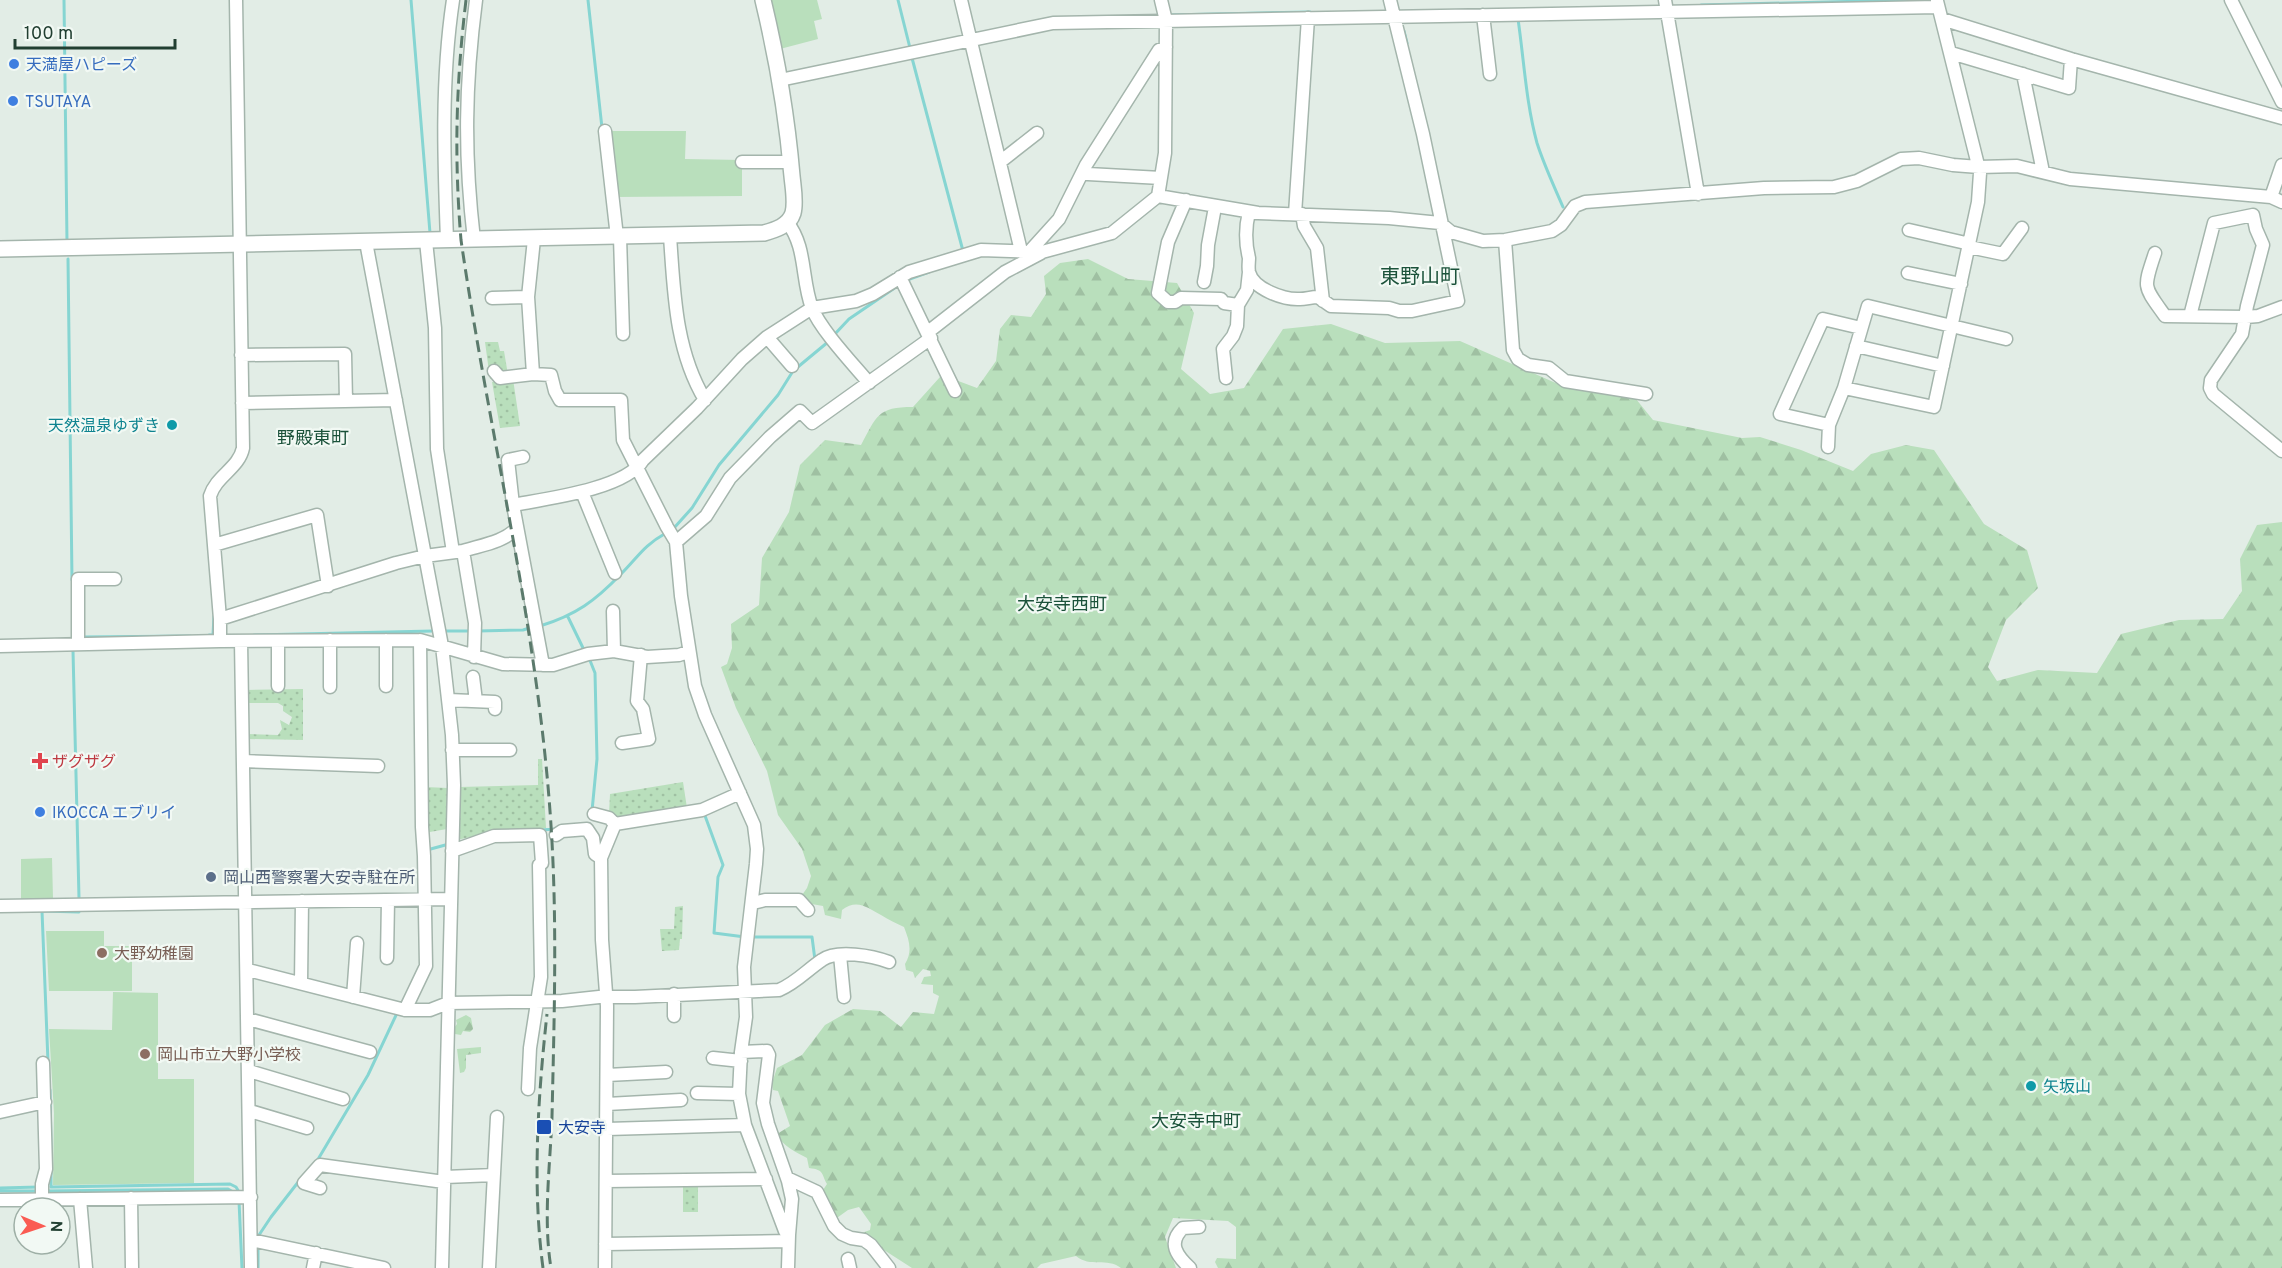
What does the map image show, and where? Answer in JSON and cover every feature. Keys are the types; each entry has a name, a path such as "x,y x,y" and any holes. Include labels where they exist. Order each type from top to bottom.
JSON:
{"street":[{"path":"220,641 210,496 213,485 241,457 236,0"},
{"path":"447,240 444,154 446,68 453,0"},
{"path":"474,240 468,187 466,103 476,0"},
{"path":"0,249 670,236 764,233 778,229 793,213 794,200 780,80 763,0"},
{"path":"961,0 1000,162 1031,252"},
{"path":"513,505 582,492 606,484 638,468 643,460 705,400 742,359 768,337 812,308 856,301 902,280 981,250 1031,252 1112,233 1158,196 1165,153 1163,49 1166,21 1161,0"},
{"path":"1249,272 1262,288 1300,300 1318,297 1331,306 1412,311 1458,301 1423,134 1390,0"},
{"path":"2231,0 2282,102"},
{"path":"780,80 1053,23 1483,15 1667,6 1938,7 2071,61 2282,118"},
{"path":"1667,6 1698,194"},
{"path":"1844,388 1934,407 1978,202 1979,167 1938,7"},
{"path":"1483,15 1490,74"},
{"path":"1308,18 1298,214 1317,248 1323,301"},
{"path":"676,542 706,516 730,478 770,437 800,411 812,423 868,383 1031,252 1059,219 1086,165 1163,49"},
{"path":"1951,53 2069,88 2071,61"},
{"path":"2023,74 2043,172"},
{"path":"605,131 619,237 623,334"},
{"path":"1000,162 1037,133"},
{"path":"1158,196 1249,212 1440,223 1451,232 1483,241 1505,240 1552,231 1561,225 1575,206 1585,202 1775,188 1834,187 1857,181 1901,159 1910,158 1979,167 2017,166 2070,179 2277,199 2282,165"},
{"path":"742,162 791,162"},
{"path":"1089,174 1161,178"},
{"path":"1186,200 1168,242 1158,293 1168,302 1175,302 1181,298 1221,299 1224,303 1238,305"},
{"path":"1204,282 1215,207"},
{"path":"1226,378 1223,349 1233,336 1237,326 1238,305 1247,290 1249,259 1246,250 1246,223 1249,212"},
{"path":"2190,316 2214,223 2253,215 2263,245 2242,334 2211,380 2210,388 2222,404 2282,451"},
{"path":"787,222 799,244 812,308 834,341 868,383"},
{"path":"1909,230 2003,255 2022,228"},
{"path":"670,236 680,342 693,381 705,400"},
{"path":"533,374 528,297 534,239"},
{"path":"1505,240 1513,350 1518,359 1528,365 1549,368 1565,381 1646,394"},
{"path":"426,241 435,328 437,449 475,623 474,657"},
{"path":"366,242 442,646 449,700 452,750 452,846 442,1268"},
{"path":"2155,253 2146,290 2165,316 2246,317 2258,316 2282,307"},
{"path":"1908,273 1961,284"},
{"path":"902,280 955,391"},
{"path":"492,298 528,297"},
{"path":"1828,447 1829,425 1844,388 1868,306 2006,339"},
{"path":"1829,425 1780,414 1823,319 1861,328"},
{"path":"768,337 792,366"},
{"path":"1856,346 1943,366"},
{"path":"241,356 345,354 346,401"},
{"path":"494,371 500,378 533,374 551,375 560,400 621,400 623,440 676,542 688,652 695,686 705,715 754,825 757,849 753,903 744,966 746,1017 738,1058 736,1094 742,1125 785,1231 788,1268"},
{"path":"242,403 396,400"},
{"path":"523,457 508,460 513,505 543,665"},
{"path":"582,492 615,573"},
{"path":"214,545 317,515 328,586"},
{"path":"220,619 396,563 425,556 458,552 502,539 518,528"},
{"path":"78,640 78,579 115,579"},
{"path":"612,611 614,651"},
{"path":"0,646 78,640 420,640 503,664 543,665 553,665 588,654 614,651 641,656 679,655 688,652"},
{"path":"330,640 330,687"},
{"path":"386,640 386,686"},
{"path":"403,1007 426,966 420,640"},
{"path":"241,641 250,1111 242,1197 251,1240 251,1268"},
{"path":"278,641 278,686"},
{"path":"622,743 649,739 643,709 637,701 641,656"},
{"path":"473,677 476,701"},
{"path":"449,700 495,702 495,709"},
{"path":"452,750 510,750"},
{"path":"243,761 378,766"},
{"path":"615,824 702,810 740,793"},
{"path":"594,814 609,818 615,824"},
{"path":"605,1268 607,1075 601,858 615,824"},
{"path":"556,835 562,831 587,829 593,838 595,854 601,858"},
{"path":"452,846 494,836 540,835 542,863 538,865 541,977 530,1048 528,1089"},
{"path":"0,906 450,899"},
{"path":"387,958 388,900"},
{"path":"753,903 765,900 800,900 808,910"},
{"path":"302,901 302,983"},
{"path":"353,997 357,943"},
{"path":"248,970 353,997 430,1010 448,1002 779,990 811,970 822,960 840,955 875,957 889,962"},
{"path":"840,955 844,997"},
{"path":"674,994 674,1016"},
{"path":"248,1019 370,1052"},
{"path":"713,1058 738,1058 766,1051 769,1055 764,1103 768,1124 792,1199 786,1240"},
{"path":"42,1193 46,1169 43,1063"},
{"path":"249,1071 343,1099"},
{"path":"607,1075 666,1072"},
{"path":"697,1093 736,1094"},
{"path":"607,1104 681,1100"},
{"path":"0,1112 45,1102"},
{"path":"250,1111 307,1128"},
{"path":"489,1268 497,1117"},
{"path":"607,1129 742,1125"},
{"path":"320,1188 304,1183 320,1165 444,1179 494,1175"},
{"path":"787,1178 817,1192 834,1226 842,1234 864,1240 871,1245 889,1268"},
{"path":"606,1181 762,1179"},
{"path":"0,1200 42,1193 80,1199 242,1197"},
{"path":"131,1198 132,1268"},
{"path":"80,1199 86,1268"},
{"path":"1190,1268 1177,1256 1175,1244 1178,1232 1182,1228 1199,1227"},
{"path":"251,1240 381,1268"},
{"path":"605,1244 786,1240"},
{"path":"313,1268 316,1253"}],"green space":[{"path":"769,0 817,0 822,19 814,21 818,39 780,49"},
{"path":"608,131 686,131 685,159 742,160 742,196 615,197"},
{"path":"1088,259 1128,279 1177,283 1194,313 1181,369 1210,394 1244,388 1283,329 1331,324 1385,343 1460,341 1567,388 1636,399 1653,420 1742,438 1760,437 1801,450 1853,471 1871,454 1906,445 1934,450 1984,524 2027,550 2038,588 2006,620 1988,667 1997,681 2038,670 2097,673 2121,634 2179,620 2223,619 2242,591 2240,559 2257,525 2282,522 2282,1268 1218,1268 1215,1262 1217,1258 1236,1259 1236,1227 1228,1221 1173,1218 1165,1237 1176,1268 1121,1268 1110,1263 1081,1260 1076,1256 1041,1264 1037,1268 912,1268 859,1234 870,1230 871,1224 859,1207 848,1210 834,1220 821,1193 827,1184 822,1173 809,1168 807,1158 786,1145 777,1134 790,1126 778,1091 773,1090 772,1083 777,1068 802,1055 825,1025 853,1009 880,1011 901,1027 913,1012 934,1014 939,996 933,993 933,985 921,984 924,977 931,976 930,971 923,969 915,978 913,972 906,970 909,945 904,927 858,904 847,906 842,910 841,919 825,915 823,906 806,903 802,895 811,876 802,849 778,815 767,771 736,708 721,667 727,664 732,648 731,624 759,605 762,558 789,512 800,465 825,440 861,445 880,415 892,409 913,407 940,377 977,388 996,361 1000,329 1011,315 1031,317 1046,294 1044,276 1060,263"},
{"path":"485,342 498,342 500,351 504,351 508,375 490,379"},
{"path":"513,379 520,426 500,428 492,382"},
{"path":"303,689 303,740 248,739 247,734 278,735 282,729 280,720 289,725 292,717 283,711 283,706 278,703 246,703 246,690"},
{"path":"538,759 542,759 546,828 492,832 457,840 459,787 538,785"},
{"path":"683,782 687,808 616,818 609,814 610,794"},
{"path":"425,787 448,788 447,829 424,833"},
{"path":"52,858 53,899 21,899 21,859"},
{"path":"683,906 682,939 680,939 679,950 662,951 660,929 674,929 675,907"},
{"path":"46,931 104,931 104,946 132,946 132,991 49,991"},
{"path":"113,992 158,993 158,1079 194,1079 194,1183 53,1185 54,1113 49,1029 112,1030"},
{"path":"466,1015 471,1018 473,1029 470,1032 463,1031 461,1035 455,1034 456,1020"},
{"path":"481,1047 481,1053 466,1055 466,1068 460,1073 457,1049"},
{"path":"683,1184 698,1184 698,1212 683,1212"}],"waterway":[{"path":"64,0 67,242"},
{"path":"411,0 430,233"},
{"path":"588,0 602,128"},
{"path":"898,0 910,48"},
{"path":"1701,5 1909,0"},
{"path":"1170,15 1310,12"},
{"path":"1518,19 1533,128 1563,207"},
{"path":"1404,31 1407,43"},
{"path":"912,58 963,251"},
{"path":"68,259 72,580"},
{"path":"907,280 929,272"},
{"path":"834,335 849,319 899,285"},
{"path":"674,528 692,508 719,465 778,395 793,371 828,342"},
{"path":"540,626 575,612 593,599 612,584 646,547 666,533"},
{"path":"209,635 213,635 214,616"},
{"path":"568,617 584,650"},
{"path":"478,631 523,630 533,627"},
{"path":"254,635 433,631"},
{"path":"444,631 471,631"},
{"path":"83,637 190,636"},
{"path":"73,651 79,898"},
{"path":"589,658 595,673 597,759 592,811"},
{"path":"704,813 723,865 718,877 714,933 745,937"},
{"path":"541,830 556,829"},
{"path":"427,850 449,844"},
{"path":"48,1062 42,911 79,912"},
{"path":"752,937 812,937 815,960"},
{"path":"317,1161 368,1075 398,1011"},
{"path":"50,1090 51,1149"},
{"path":"51,1171 51,1187"},
{"path":"259,1235 299,1181"},
{"path":"52,1187 230,1184 239,1192"},
{"path":"0,1188 39,1187"},
{"path":"45,1191 228,1189 235,1193"},
{"path":"0,1191 38,1191"},
{"path":"239,1201 242,1268"},
{"path":"258,1250 258,1268"}],"railway":[{"path":"466,0 457,120 457,179 461,240 526,615 546,766 552,842 554,1014 547,1212 551,1268"},
{"path":"543,1268 537,1173 541,1077 547,1014"}],"place":[{"name":"天満屋ハピーズ","path":"14,64"},
{"name":"TSUTAYA","path":"13,101"},
{"name":"天然温泉ゆずき","path":"172,425"},
{"name":"ザグザグ","path":"40,761"},
{"name":"IKOCCA エブリイ","path":"40,812"},
{"name":"岡山西警察署大安寺駐在所","path":"211,877"},
{"name":"大野幼稚園","path":"102,953"},
{"name":"岡山市立大野小学校","path":"145,1054"},
{"name":"矢坂山","path":"2031,1086"},
{"name":"大安寺","path":"544,1127"}],"district":[{"name":"東野山町","path":"1420,276"},
{"name":"野殿東町","path":"313,438"},
{"name":"大安寺西町","path":"1062,604"},
{"name":"大安寺中町","path":"1196,1121"}]}
